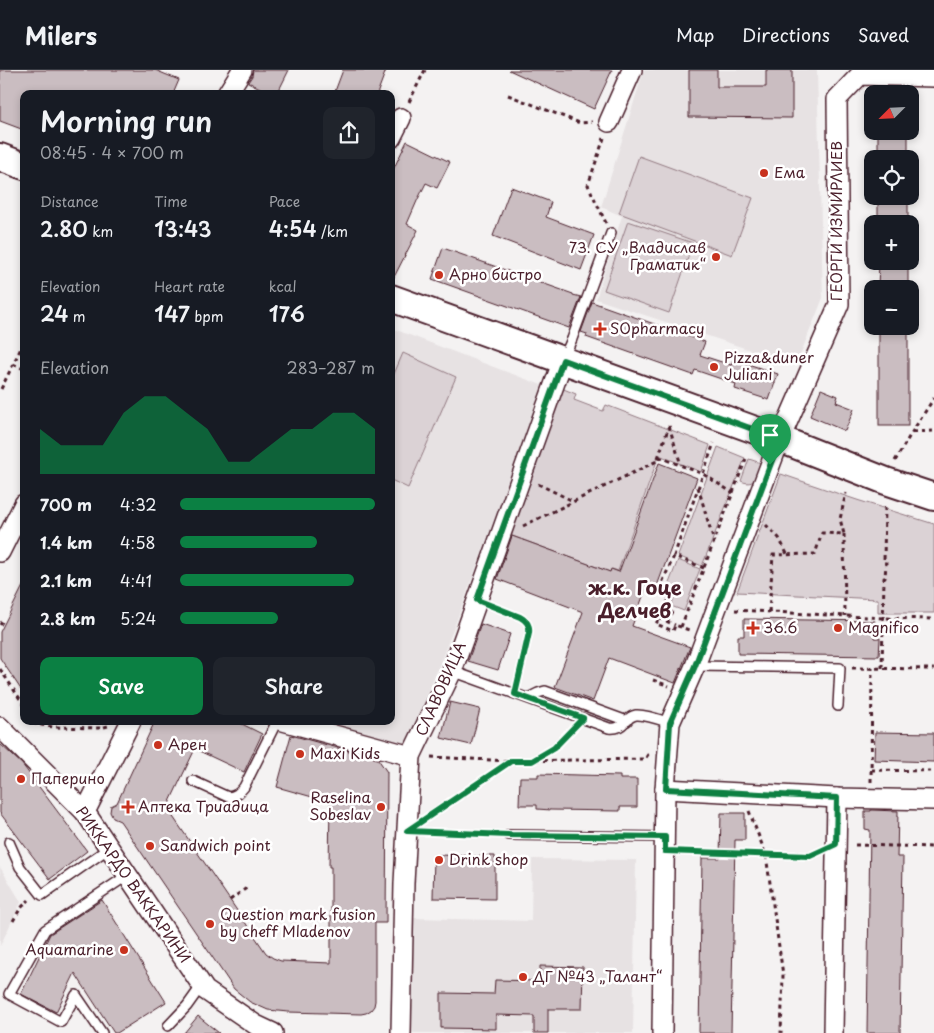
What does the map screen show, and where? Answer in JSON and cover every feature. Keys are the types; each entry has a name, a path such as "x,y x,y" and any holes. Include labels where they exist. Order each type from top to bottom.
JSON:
{"street":[{"path":"609,122 632,70"},
{"name":"ГЕОРГИ ИЗМИРЛИЕВ","path":"662,1033 666,789 670,723 695,666 780,439 839,304 836,99 860,75 934,77"},
{"path":"395,130 401,118"},
{"path":"0,157 20,164"},
{"path":"395,299 934,497"},
{"name":"СЛАВОВИЦА","path":"401,1033 404,883 411,756 452,671 563,360"},
{"path":"0,552 17,537 20,523"},
{"path":"298,725 411,756"},
{"name":"РИККАРДО ВАККАРИНИ","path":"0,727 85,812 205,990 256,1025 273,1033"},
{"path":"85,812 127,728"},
{"path":"666,789 837,798 934,800"},
{"path":"832,1033 837,798"}],"lane":[{"path":"563,360 611,233"},
{"path":"695,666 840,668 838,706"},
{"path":"452,671 614,729 620,727 632,716 637,715 670,723"},
{"path":"528,698 545,691 626,721"},
{"path":"193,781 228,797 240,792 274,725"},
{"path":"509,835 665,844"},
{"path":"9,842 20,867 42,895 109,848"},
{"path":"102,1033 76,995 61,1022 9,994 45,930 128,875"},
{"path":"168,1026 187,1006 202,985"}],"path":[{"path":"412,97 425,70"},
{"path":"508,96 580,123 609,122 588,185 611,233"},
{"path":"1,389 20,350"},
{"path":"13,364 20,367"},
{"path":"894,464 934,398"},
{"path":"500,537 657,461 669,426 681,466"},
{"path":"912,432 934,431"},
{"path":"667,622 673,609 666,606 670,597 658,592 674,556 714,443"},
{"path":"681,628 747,456"},
{"path":"659,457 703,474 733,493"},
{"path":"536,483 574,502"},
{"path":"698,487 714,542"},
{"path":"845,616 844,534 840,518 846,493"},
{"path":"882,668 886,563 884,563 885,505"},
{"path":"767,526 779,538 787,554"},
{"path":"769,612 773,555 815,554 822,533 844,534"},
{"path":"674,556 704,568"},
{"path":"477,600 525,619 528,623 530,628 515,694"},
{"path":"716,609 934,619"},
{"path":"638,611 675,625"},
{"path":"658,618 656,624 673,631"},
{"path":"0,625 3,620"},
{"path":"0,668 20,699"},
{"path":"840,668 934,669"},
{"path":"871,787 872,668"},
{"path":"653,680 662,683"},
{"path":"532,761 554,748 583,718"},
{"path":"42,725 53,727 101,728 108,726 127,728"},
{"path":"411,756 532,761 645,759 650,752"},
{"path":"407,831 511,761"},
{"path":"871,770 934,771"},
{"path":"742,794 766,855 783,975 781,1033"},
{"path":"407,831 509,835"},
{"path":"665,844 766,855 810,856 836,844 934,847"},
{"path":"230,900 248,887"},
{"path":"13,922 20,909 39,892"}],"shaded area":[{"name":"73. СУ „Владислав Граматик“","path":"644,70 817,70 823,298 796,365 596,299 622,216 601,207"},
{"path":"639,156 753,198 732,255 619,213"},
{"path":"628,221 693,243 669,313 604,290"},
{"path":"395,330 544,386 407,747 323,725 395,725"},
{"path":"403,353 456,377 408,488 395,482 395,372"},
{"path":"561,388 576,394 574,400 603,411 606,405 710,445 701,472 659,455 618,571 612,569 610,572 504,533"},
{"path":"718,447 745,458 702,566 678,556"},
{"path":"749,459 761,463 755,479 750,483 746,483 741,481"},
{"path":"781,474 934,524 934,613 878,613 878,599 737,592"},
{"path":"678,560 700,569 684,611 671,606 675,595 666,591"},
{"name":"ДГ №43 „Талант“","path":"532,859 636,860 633,1033 412,1033 412,918 531,921"},
{"path":"0,867 21,902 0,946"}],"building":[{"path":"0,70 155,70 179,80 175,90 20,90 20,128 0,121"},
{"path":"253,70 289,70 279,90 264,90 248,82"},
{"path":"343,70 386,70 378,90 336,90"},
{"path":"509,70 612,70 594,109"},
{"path":"689,70 717,70 717,87 766,87 766,70 792,70 792,118 689,117"},
{"path":"878,140 908,140 908,150 878,150"},
{"path":"407,141 450,162 437,188 426,183 417,201 407,224 418,230 395,275 395,166"},
{"path":"511,187 551,202 546,217 594,235 581,270 493,236"},
{"path":"878,205 908,205 908,215 878,215"},
{"path":"443,248 581,297 569,328 432,279"},
{"path":"879,270 908,270 908,280 878,280"},
{"path":"592,302 705,342 700,355 731,365 733,359 778,374 769,400 735,389 736,384 695,370 693,375 586,337 587,334 581,332"},
{"path":"879,335 908,335 908,426 879,426"},
{"path":"821,389 838,396 836,402 854,409 845,431 810,416"},
{"path":"659,463 697,478 657,586 648,583 632,626 690,647 675,683 609,658 593,701 555,687 583,612 497,579 512,536 610,572 611,569 619,572"},
{"path":"20,592 20,688 0,658 0,632"},
{"path":"744,619 875,621 875,638 880,638 879,656 738,654 738,636 744,636"},
{"path":"481,624 510,634 498,670 468,661"},
{"path":"450,702 480,709 471,745 441,738"},
{"path":"153,725 244,725 262,734 244,772 195,749 167,808 266,953 281,961 331,963 330,802 277,787 291,735 378,759 387,772 386,923 375,923 375,1001 371,1010 361,1014 268,1010 250,1002 234,989 120,821 113,818 110,812 111,806 117,803"},
{"path":"875,732 934,733 934,762 874,760"},
{"path":"0,744 22,764 87,851 50,879 0,813"},
{"path":"538,774 620,776 620,779 637,779 637,807 620,807 620,811 551,810 537,809 537,805 519,805 520,777 538,777"},
{"path":"865,811 898,811 897,857 903,857 900,1033 867,1033 870,830 865,829"},
{"path":"721,813 745,813 745,840 735,840 731,1033 699,1033 702,858 720,858"},
{"path":"434,855 495,856 495,899 433,898"},
{"path":"102,900 166,1002 117,1033 114,1033 75,973 56,1012 21,994 50,934"},
{"path":"540,966 583,967 582,1009 548,1009 548,1033 534,1033 534,1016 496,1015 496,1029 441,1028 441,993 494,994 495,980 540,981"},
{"path":"198,1016 219,1033 184,1033"}],"place":[{"name":"Ема","path":"764,173"},
{"name":"73. СУ „Владислав Граматик“","path":"716,257"},
{"name":"Арно бистро","path":"439,275"},
{"name":"SOpharmacy","path":"600,329"},
{"name":"Pizza&duner Juliani","path":"714,367"},
{"name":"36.6","path":"753,628"},
{"name":"Magnifico","path":"838,628"},
{"name":"Арен","path":"158,745"},
{"name":"Maxi Kids","path":"300,754"},
{"name":"Паперино","path":"21,779"},
{"name":"Аптека Триадица","path":"128,807"},
{"name":"Raselina Sobeslav","path":"381,807"},
{"name":"Sandwich point","path":"150,846"},
{"name":"Drink shop","path":"439,860"},
{"name":"Question mark fusion by cheff Mladenov","path":"210,924"},
{"name":"Aquamarine","path":"124,950"},
{"name":"ДГ №43 „Талант“","path":"523,977"}],"district":[{"name":"ж.к. Гоце Делчев","path":"635,600"}],"route":[{"path":"563,360 780,439 770,465 695,666 670,723 666,789 837,798 836,844 810,856 665,851 665,837 509,835 407,831 511,761 532,761 554,748 583,718 515,694 530,628 528,623 525,619 477,600 563,360"}]}
